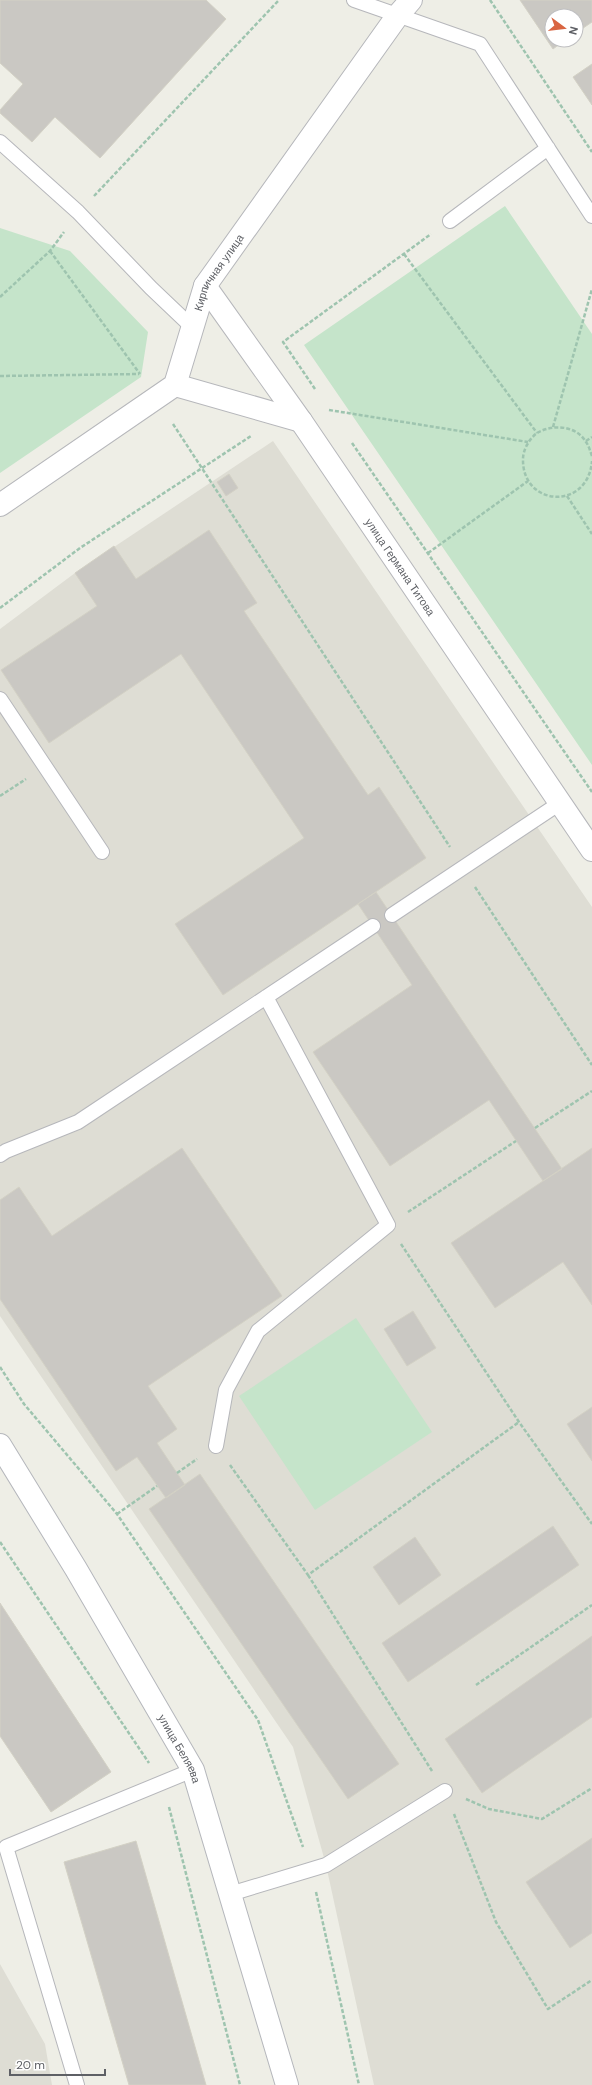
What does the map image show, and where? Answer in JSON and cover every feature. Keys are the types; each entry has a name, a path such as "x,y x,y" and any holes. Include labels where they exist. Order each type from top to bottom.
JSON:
{"street":[{"name":"Кирпичная улица","path":"175,385 205,286 404,8"},
{"name":"улица Германа Титова","path":"205,286 301,421 592,850"},
{"path":"0,505 175,385 301,421"},
{"name":"улица Беляева","path":"0,1445 76,1569 193,1770 287,2085"}],"lane":[{"path":"354,0 404,8 480,44 548,148 588,200 592,216"},
{"path":"0,142 78,212 151,288 192,327"},
{"path":"450,221 548,148"},
{"path":"0,699 102,852"},
{"path":"392,914 560,803"},
{"path":"0,1155 78,1122 373,926"},
{"path":"216,1446 226,1390 258,1331 388,1225 266,997"},
{"path":"77,2085 3,1841 193,1770"},
{"path":"230,1894 311,1871 326,1865 445,1791"}],"path":[{"path":"0,297 50,251 78,212 279,0"},
{"path":"490,0 592,152"},
{"path":"317,391 283,342 450,221"},
{"path":"0,376 140,374 50,251"},
{"path":"404,254 537,433"},
{"path":"553,427 592,289"},
{"path":"325,404 334,416"},
{"path":"329,410 528,442"},
{"path":"173,424 592,1065"},
{"path":"592,456 586,441 577,432 566,428 553,427 537,433 528,442 523,455 523,468 528,481 538,492 552,497 568,496 582,488 591,474 592,461"},
{"path":"0,608 80,548 252,436"},
{"path":"586,441 592,437"},
{"path":"352,442 592,792"},
{"path":"428,553 528,481"},
{"path":"568,496 592,534"},
{"path":"0,796 44,766"},
{"path":"535,1128 592,1091"},
{"path":"516,1141 388,1225 519,1422 592,1524"},
{"path":"0,1367 24,1404 117,1514 129,1535 258,1720 311,1871 359,2085"},
{"path":"308,1575 519,1422"},
{"path":"216,1446 308,1575 445,1791 496,1922 548,2009 592,1980"},
{"path":"117,1514 157,1486"},
{"path":"476,1685 592,1605"},
{"path":"445,1791 489,1808 542,1819 592,1788"}],"shaded area":[{"path":"273,441 592,907 592,2085 374,2085 326,1865 293,1747 0,1316 0,629 75,573"},
{"path":"0,1964 45,2044 52,2085 0,2085"}],"green space":[{"path":"505,206 592,334 592,765 304,345"},
{"path":"0,228 70,251 148,332 141,377 0,473"},
{"path":"356,1318 432,1432 315,1510 239,1396"}],"building":[{"path":"0,0 206,0 226,19 100,158 55,117 32,142 0,113 0,110 23,84 0,63"},
{"path":"520,0 592,0 592,22 584,28 584,8 544,8 544,36"},
{"path":"592,64 592,105 573,77"},
{"path":"229,474 238,488 226,496 217,482"},
{"path":"209,530 257,603 244,611 368,795 379,787 426,858 223,995 175,924 304,838 181,654 49,743 1,670 97,606 75,573 114,546 136,579"},
{"path":"376,892 562,1169 543,1181 489,1100 390,1166 313,1052 412,985 358,904"},
{"path":"182,1148 282,1296 148,1386 177,1429 157,1443 185,1485 166,1498 137,1457 116,1471 0,1299 0,1200 19,1187 52,1236"},
{"path":"592,1148 592,1305 563,1262 495,1308 451,1243"},
{"path":"413,1311 436,1348 407,1366 384,1329"},
{"path":"592,1407 592,1461 567,1424"},
{"path":"200,1474 399,1764 348,1799 149,1509"},
{"path":"553,1526 579,1565 408,1682 382,1643"},
{"path":"415,1537 441,1575 399,1605 373,1567"},
{"path":"0,1603 111,1772 51,1812 0,1736"},
{"path":"592,1636 592,1717 482,1793 445,1739"},
{"path":"592,1838 592,1933 570,1948 526,1882"},
{"path":"136,1841 206,2085 129,2085 64,1862"}]}
